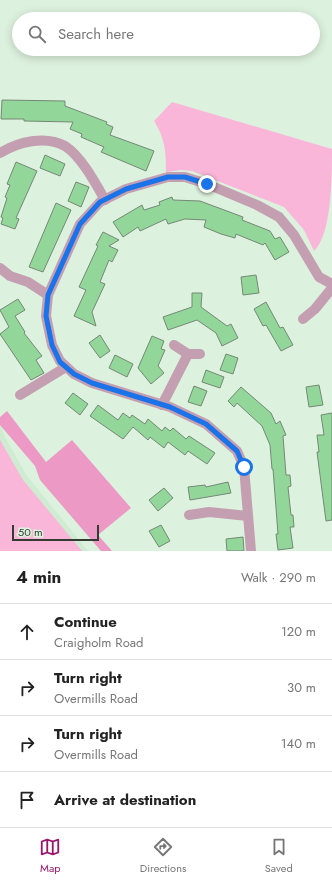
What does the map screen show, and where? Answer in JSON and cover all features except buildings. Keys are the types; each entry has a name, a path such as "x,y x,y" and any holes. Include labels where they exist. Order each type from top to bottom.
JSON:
{"street":[{"path":"0,152 22,142 35,141 65,146 86,168 105,200"},
{"path":"251,551 244,467 237,451 206,424 162,404 92,383 66,368 60,362 52,345 46,316 48,295 80,224 100,202 126,189 168,177 185,177 207,184 257,205 279,218 294,235 319,277 332,284"},
{"path":"0,268 10,276 28,282 48,295"},
{"path":"303,319 315,309 332,288"},
{"path":"174,345 188,354 200,354"},
{"path":"162,404 188,354"},
{"path":"20,395 66,368"},
{"path":"188,515 209,512 248,516"}],"shaded area":[{"path":"172,102 332,149 332,174 328,219 320,243 314,251 304,230 284,207 192,171 181,170 166,172 164,145 161,134 154,121"},
{"path":"7,411 46,462 72,440 131,508 98,535 112,551 101,551 40,480 35,466 0,425 0,417"},
{"path":"0,423 5,437 27,476 88,551 0,551"},
{"path":"0,440 23,480 82,551 0,551"}],"route":[{"path":"207,184 185,177 168,177 126,189 100,202 80,224 48,295 46,316 52,345 60,362 74,374 92,383 170,407 206,424 218,432 237,451 244,467"}]}
